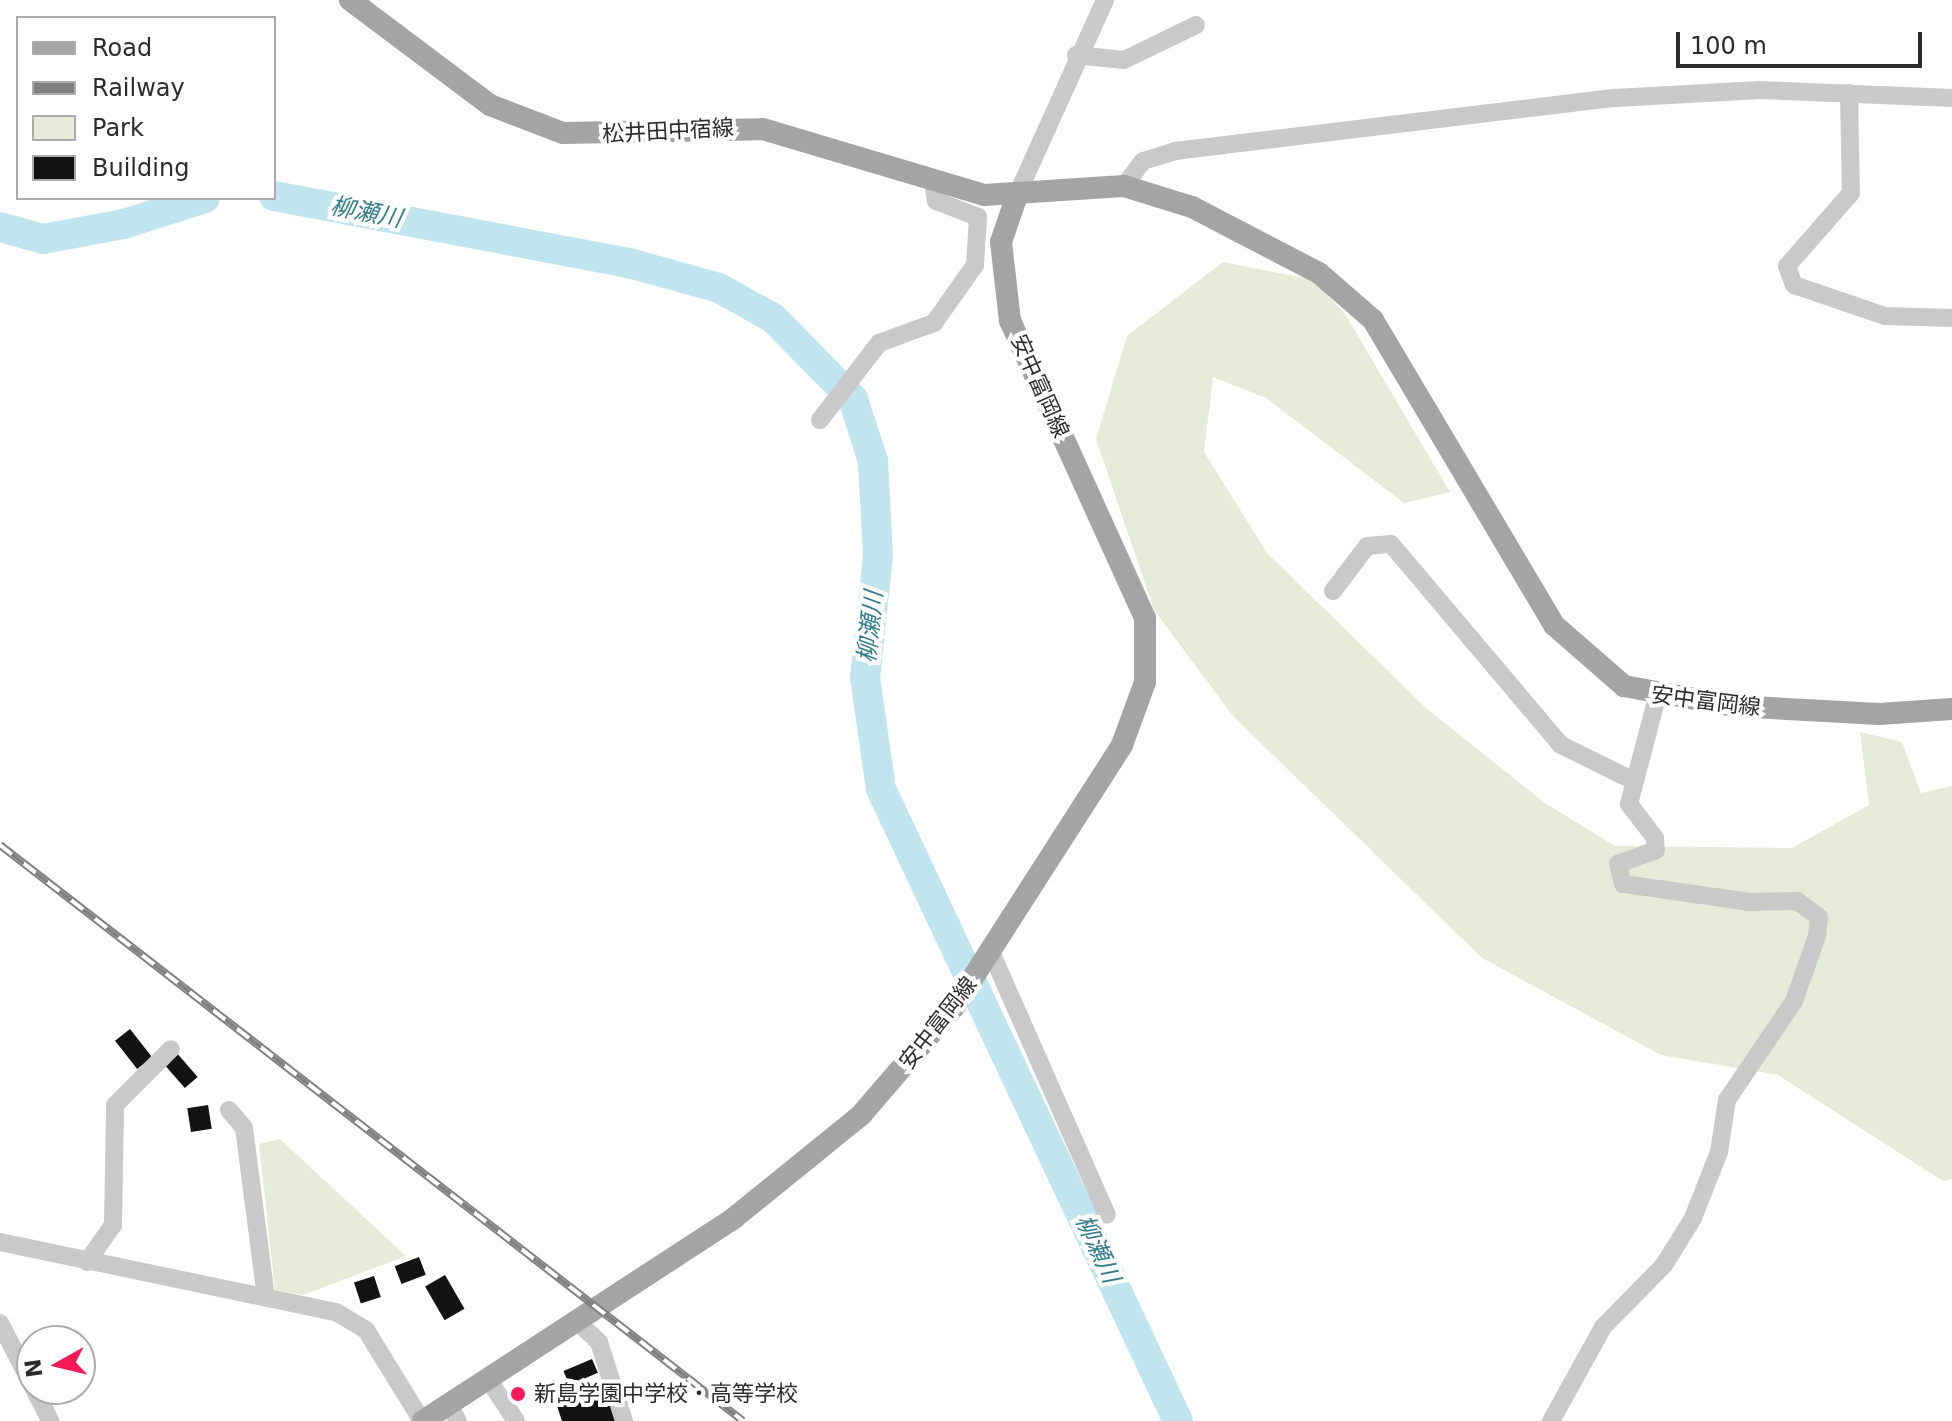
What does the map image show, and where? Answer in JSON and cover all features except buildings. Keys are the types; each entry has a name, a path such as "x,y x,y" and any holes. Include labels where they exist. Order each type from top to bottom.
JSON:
{"main road":[{"name":"松井田中宿線","path":"350,0 490,105 540,126 612,136 763,129 933,182 1017,195"},
{"name":"安中富岡線","path":"422,1421 453,1413 488,1379 578,1322 815,1154 861,1115 954,1007 1122,745 1138,709 1148,649 1145,618 1010,321 1001,242 1017,195 1124,186 1192,207 1348,294 1398,355 1554,625 1597,669 1657,697 1832,713 1952,709"}],"street":[{"path":"1017,195 1076,55 1105,0"},
{"path":"1076,55 1124,60 1196,25"},
{"path":"1124,186 1143,161 1206,147 1688,90 1952,98"},
{"path":"1849,93 1851,193 1835,221 1787,266 1794,285 1885,316 1952,318"},
{"path":"820,420 884,339 942,316 975,265 978,217 936,201 933,182"},
{"path":"1333,591 1367,546 1391,544 1561,745 1632,780"},
{"path":"1551,1421 1603,1327 1664,1265 1693,1218 1719,1152 1727,1100 1794,1001 1817,936 1819,917 1797,901 1750,902 1623,884 1618,864 1656,850 1655,838 1629,804 1632,780 1657,697"},
{"path":"990,954 1107,1215"},
{"path":"87,1262 113,1225 115,1105 171,1049"},
{"path":"229,1110 244,1128 266,1298"},
{"path":"0,1242 336,1312 360,1325 422,1421"},
{"path":"578,1322 599,1342 624,1421"},
{"path":"0,1323 16,1354"},
{"path":"488,1379 516,1421"}],"green space":[{"path":"1223,262 1314,280 1345,314 1450,492 1404,503 1266,398 1213,377 1204,452 1267,553 1427,709 1545,803 1615,846 1792,848 1869,805 1860,732 1902,742 1921,793 1952,786 1952,1179 1943,1181 1778,1075 1661,1055 1482,958 1233,716 1154,610 1096,439 1127,336"},
{"path":"280,1139 406,1256 303,1295 275,1290 259,1144"}],"waterway":[{"name":"柳瀬川","path":"276,196 629,263 719,288 773,318 853,399 873,461 878,556 865,677 881,789 1178,1421"},
{"name":"柳瀬川","path":"0,227 43,239 124,224 199,200"}],"railway":[{"path":"0,845 743,1421"}],"place":[{"name":"新島学園中学校・高等学校","path":"518,1394"}]}
